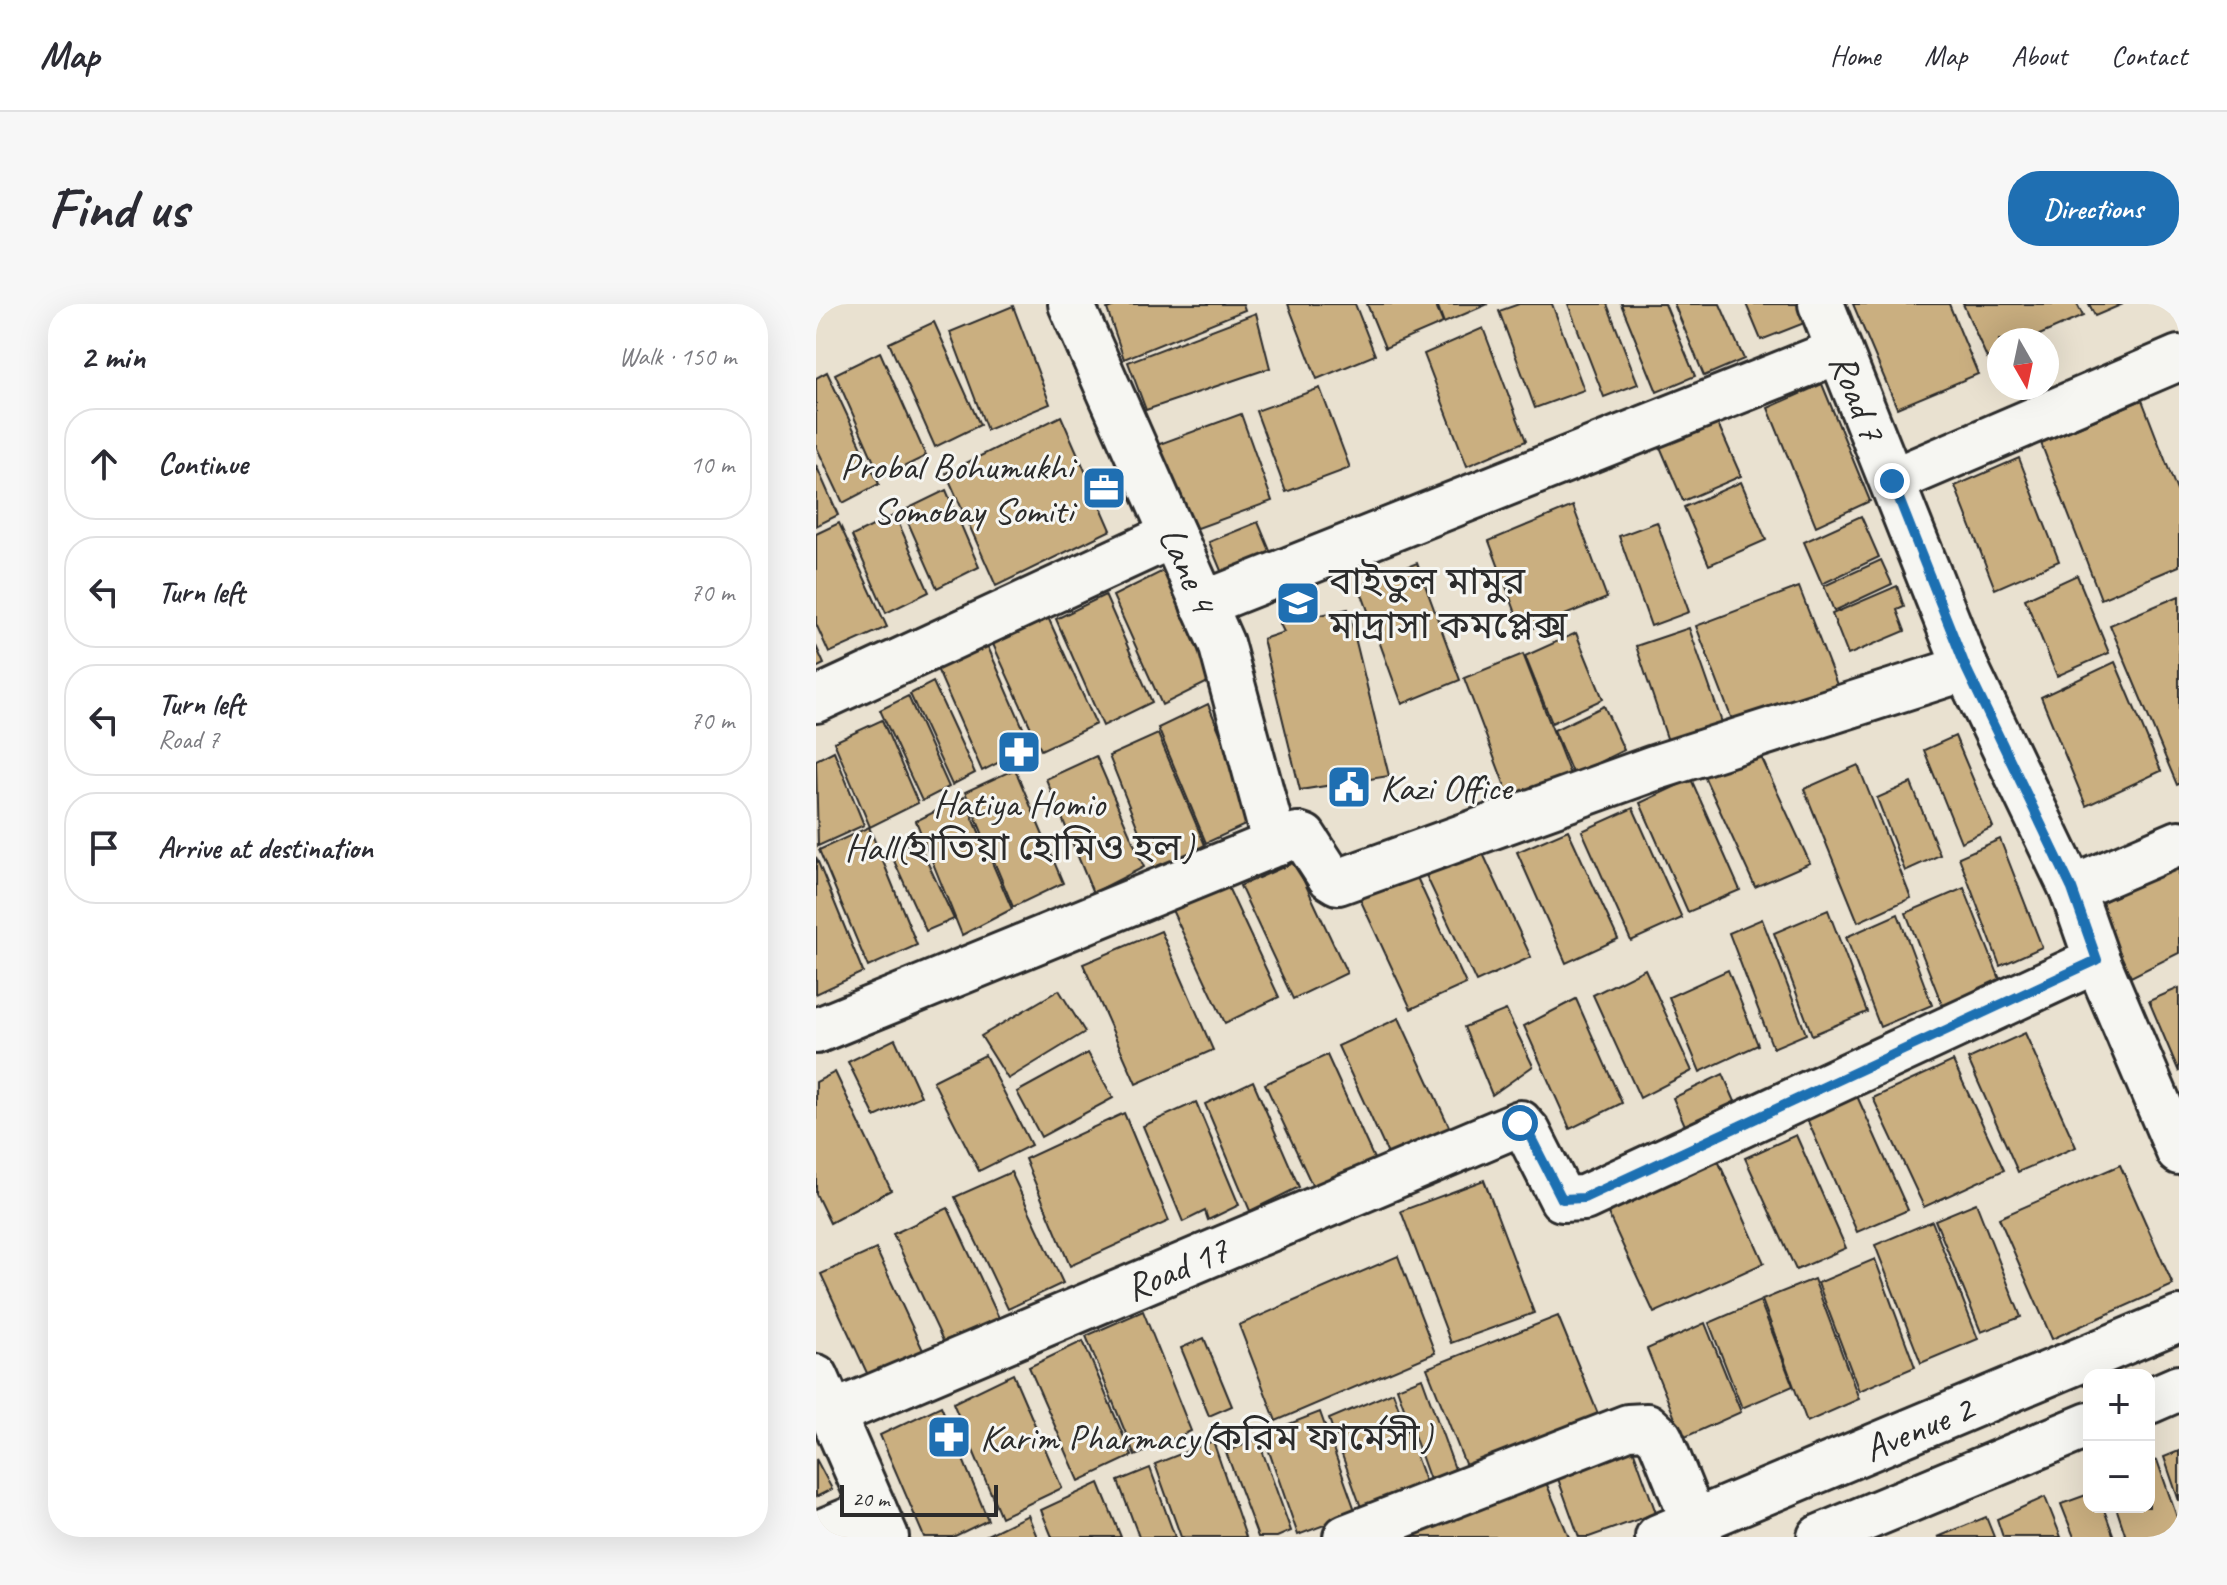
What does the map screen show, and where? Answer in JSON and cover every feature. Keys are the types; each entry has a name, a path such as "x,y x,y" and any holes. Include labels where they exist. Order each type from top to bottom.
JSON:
{"street":[{"name":"Lane 4","path":"1071,304 1221,643 1275,844"},
{"name":"Road 7","path":"1821,304 1966,668 2072,889 2097,960 2179,1152"},
{"path":"1203,604 1839,351"},
{"path":"1892,481 2179,358"},
{"path":"816,700 1173,535"},
{"path":"816,1031 1298,835 1304,837 1330,877 1338,882 1654,768 1966,668"},
{"path":"2072,889 2179,843"},
{"name":"Road 17","path":"824,1395 1520,1123 1528,1132 1562,1199 1584,1198 2097,960"},
{"name":"Avenue 2","path":"1684,1532 2179,1319"},
{"path":"2155,1398 2179,1388"},
{"path":"816,1534 880,1524 824,1395"},
{"path":"1346,1537 1628,1427 1647,1426 1660,1438 1684,1532"},
{"name":"Avenue 2","path":"1820,1537 2083,1427"}],"building":[{"path":"1119,304 1243,304 1245,310 1124,359 1107,309"},
{"path":"1288,304 1355,304 1375,355 1317,379"},
{"path":"1367,304 1435,304 1443,323 1385,348"},
{"path":"1437,304 1488,304 1444,323"},
{"path":"1519,304 1552,304 1584,390 1535,408 1499,311"},
{"path":"1568,304 1607,304 1638,384 1604,397"},
{"path":"1621,304 1665,304 1695,376 1657,392"},
{"path":"1674,304 1720,304 1744,359 1704,376"},
{"path":"1746,304 1811,304 1817,318 1761,340"},
{"path":"1853,304 1949,304 1978,374 1897,408"},
{"path":"1963,304 2077,304 2083,316 2056,328 1987,328 1987,358"},
{"path":"2089,304 2123,304 2095,316"},
{"path":"1013,306 1050,404 987,430 950,332"},
{"path":"1256,313 1270,368 1146,410 1128,362"},
{"path":"934,322 980,425 935,447 889,343"},
{"path":"1483,328 1526,441 1467,466 1424,354"},
{"path":"880,352 926,456 881,478 835,374"},
{"path":"827,372 879,484 843,503 816,446 816,378"},
{"path":"1822,384 1870,501 1816,526 1768,408"},
{"path":"1320,388 1350,468 1286,492 1256,411"},
{"path":"2142,400 2179,496 2179,566 2101,599 2041,443"},
{"path":"1241,414 1272,501 1187,532 1154,446"},
{"path":"1061,416 1111,530 996,586 946,473"},
{"path":"1715,417 1741,476 1683,501 1658,442"},
{"path":"2019,458 2059,561 1995,589 1955,486"},
{"path":"816,465 838,515 816,526"},
{"path":"1741,482 1766,540 1709,565 1684,507"},
{"path":"946,490 979,567 937,588 903,511"},
{"path":"1573,506 1607,598 1523,632 1489,541"},
{"path":"895,515 929,592 886,613 852,536"},
{"path":"1861,516 1879,557 1822,584 1804,542"},
{"path":"1258,522 1273,558 1224,578 1209,542"},
{"path":"1657,522 1689,612 1651,626 1619,536"},
{"path":"839,523 887,627 829,653 816,624 816,534"},
{"path":"1881,560 1892,584 1834,611 1824,586"},
{"path":"1417,563 1460,680 1402,704 1359,586"},
{"path":"1167,569 1216,678 1162,705 1113,596"},
{"path":"2077,575 2109,653 2057,676 2025,599"},
{"path":"1897,586 1904,607 1897,610 1905,631 1848,655 1832,614"},
{"path":"1799,587 1839,690 1736,730 1696,626"},
{"path":"1105,595 1152,702 1103,726 1056,619"},
{"path":"2179,596 2179,784 2177,785 2110,625"},
{"path":"1348,609 1389,776 1300,790 1263,639 1284,632 1280,624"},
{"path":"1047,615 1096,724 1041,750 992,642"},
{"path":"1689,628 1727,737 1673,756 1636,646"},
{"path":"1576,633 1603,699 1552,723 1525,656"},
{"path":"985,640 1031,746 982,771 935,664"},
{"path":"816,646 824,664 816,668"},
{"path":"1523,654 1571,777 1511,802 1464,678"},
{"path":"2115,662 2161,771 2086,806 2041,697"},
{"path":"933,682 975,773 952,785 910,694"},
{"path":"908,696 949,787 922,801 880,710"},
{"path":"1208,704 1256,820 1206,843 1158,728"},
{"path":"1604,706 1624,750 1573,775 1554,730"},
{"path":"882,720 918,803 870,827 834,742"},
{"path":"1158,734 1205,845 1155,871 1109,756"},
{"path":"1955,736 1993,827 1961,842 1924,750"},
{"path":"1758,750 1810,863 1755,887 1704,776"},
{"path":"834,751 864,825 818,846 816,760"},
{"path":"1096,756 1144,867 1093,893 1046,779"},
{"path":"1858,765 1911,898 1858,922 1804,789"},
{"path":"1015,769 1063,883 1013,907 965,792"},
{"path":"1691,779 1740,890 1688,912 1640,803"},
{"path":"1911,783 1940,855 1905,871 1877,798"},
{"path":"964,797 1012,909 962,935 916,821"},
{"path":"1633,808 1682,918 1631,941 1582,831"},
{"path":"869,827 917,945 868,967 819,850"},
{"path":"1568,830 1618,939 1566,963 1517,852"},
{"path":"2000,839 2042,947 2000,966 1959,857"},
{"path":"917,840 954,919 926,931 890,852"},
{"path":"1479,845 1531,957 1476,982 1424,871"},
{"path":"816,857 863,972 816,994"},
{"path":"1295,862 1347,973 1293,999 1240,886"},
{"path":"2179,865 2179,953 2131,977 2096,905"},
{"path":"1414,871 1466,984 1411,1009 1359,897"},
{"path":"1227,885 1279,997 1225,1023 1172,910"},
{"path":"1964,888 2001,982 1943,1007 1906,913"},
{"path":"1828,910 1867,1012 1812,1035 1774,933"},
{"path":"1898,914 1932,1005 1880,1027 1846,937"},
{"path":"1762,919 1806,1034 1773,1048 1729,933"},
{"path":"1161,931 1213,1050 1136,1084 1083,964"},
{"path":"1645,969 1692,1071 1640,1098 1593,995"},
{"path":"1728,970 1758,1045 1700,1072 1669,997"},
{"path":"2179,988 2179,1072 2149,1001"},
{"path":"1059,990 1085,1032 1008,1079 981,1036"},
{"path":"1576,999 1622,1103 1570,1129 1524,1026"},
{"path":"1506,1010 1533,1066 1492,1095 1464,1027"},
{"path":"1399,1018 1453,1135 1392,1163 1338,1046"},
{"path":"2025,1033 2076,1147 2018,1172 1968,1059"},
{"path":"895,1039 921,1096 875,1117 848,1062"},
{"path":"1088,1053 1113,1098 1041,1137 1017,1092"},
{"path":"985,1055 1031,1145 979,1171 933,1081"},
{"path":"1327,1055 1380,1172 1319,1200 1265,1084"},
{"path":"1953,1061 2004,1170 1924,1207 1873,1098"},
{"path":"835,1072 891,1190 830,1223 816,1194 816,1082"},
{"path":"1723,1074 1740,1113 1690,1137 1673,1098"},
{"path":"1253,1081 1299,1187 1250,1211 1205,1104"},
{"path":"1857,1096 1908,1210 1857,1232 1807,1119"},
{"path":"1196,1102 1239,1205 1208,1220 1205,1211 1183,1222 1143,1126"},
{"path":"1124,1113 1169,1221 1070,1266 1025,1159"},
{"path":"1796,1135 1846,1248 1796,1270 1745,1158"},
{"path":"1716,1156 1764,1263 1654,1313 1605,1207"},
{"path":"2120,1165 2173,1285 2052,1339 1999,1218"},
{"path":"1011,1172 1063,1283 1008,1309 955,1197"},
{"path":"1484,1180 1534,1313 1451,1343 1401,1211"},
{"path":"1976,1203 2021,1317 1981,1332 1935,1220"},
{"path":"948,1208 1000,1320 945,1345 893,1234"},
{"path":"1932,1221 1978,1339 1921,1363 1875,1245"},
{"path":"876,1249 928,1361 873,1386 821,1274"},
{"path":"1398,1256 1435,1353 1276,1421 1239,1325"},
{"path":"1875,1259 1915,1367 1859,1391 1818,1283"},
{"path":"1814,1279 1859,1399 1807,1422 1762,1300"},
{"path":"1760,1301 1793,1386 1742,1408 1709,1323"},
{"path":"1143,1311 1191,1431 1135,1456 1086,1336"},
{"path":"1558,1316 1605,1431 1473,1484 1427,1368"},
{"path":"1705,1323 1741,1412 1683,1438 1647,1349"},
{"path":"1204,1338 1232,1406 1209,1416 1181,1348"},
{"path":"1083,1341 1132,1456 1079,1481 1029,1367"},
{"path":"1013,1374 1062,1488 1001,1517 953,1403"},
{"path":"1422,1378 1455,1469 1430,1480 1397,1388"},
{"path":"1393,1392 1426,1484 1362,1510 1329,1419"},
{"path":"941,1406 988,1520 953,1537 924,1537 880,1435"},
{"path":"1320,1412 1356,1513 1298,1535 1263,1434"},
{"path":"1258,1439 1291,1531 1277,1537 1258,1537 1226,1452"},
{"path":"1213,1441 1246,1537 1181,1537 1155,1464"},
{"path":"1632,1446 1656,1513 1589,1537 1579,1537 1556,1473"},
{"path":"2179,1451 2179,1501 2164,1457"},
{"path":"816,1459 832,1489 816,1497"},
{"path":"2155,1461 2179,1523 2179,1537 2126,1537 2118,1513 2155,1513"},
{"path":"1150,1468 1175,1537 1139,1537 1118,1481"},
{"path":"1542,1473 1569,1537 1391,1537"},
{"path":"1099,1483 1121,1537 1052,1537 1041,1510"},
{"path":"2083,1496 2083,1513 2105,1513 2114,1537 2074,1537 2061,1504"},
{"path":"2045,1497 2061,1537 2003,1537 1997,1519"},
{"path":"1028,1515 1037,1537 983,1537"},
{"path":"1986,1517 1994,1537 1938,1537"}],"place":[{"name":"Probal Bohumukhi Somobay Somiti","path":"1104,488"},
{"name":"বাইতুল মামুর মাদ্রাসা কমপ্লেক্স","path":"1298,603"},
{"name":"Hatiya Homio Hall(হাতিয়া হোমিও হল)","path":"1019,752"},
{"name":"Kazi Office","path":"1349,787"},
{"name":"Karim Pharmacy(করিম ফার্মেসী)","path":"949,1437"}],"route":[{"path":"1520,1123 1528,1132 1562,1199 1584,1198 2097,960 2072,889 1966,668 1892,481"}]}
